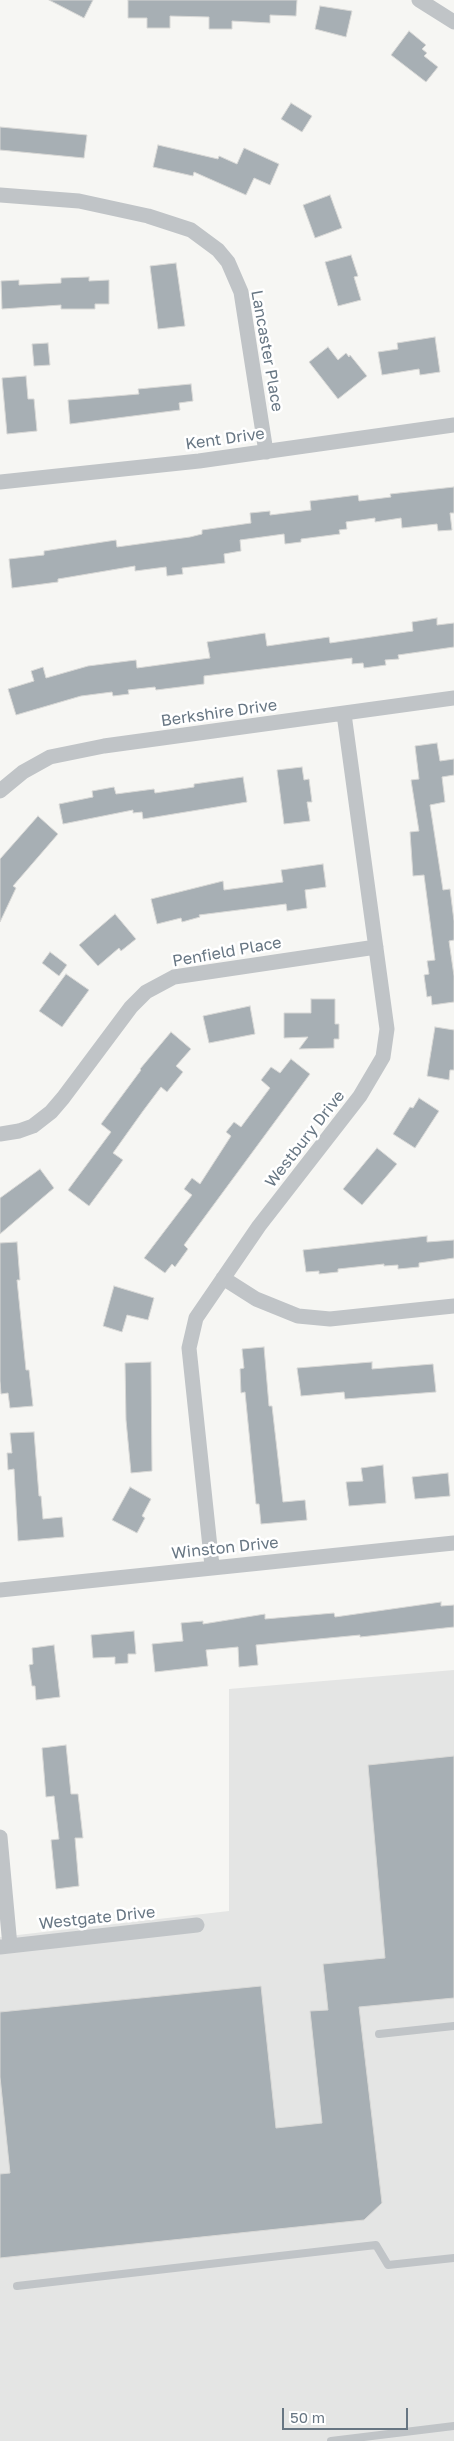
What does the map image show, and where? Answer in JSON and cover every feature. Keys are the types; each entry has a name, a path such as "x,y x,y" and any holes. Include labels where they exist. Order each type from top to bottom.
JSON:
{"street":[{"path":"419,0 454,22"},
{"name":"Lancaster Place","path":"0,195 79,201 148,216 191,230 218,250 228,262 241,292 266,452"},
{"name":"Kent Drive","path":"0,482 266,452 454,425"},
{"name":"Berkshire Drive","path":"0,791 23,772 50,757 104,746 454,698"},
{"name":"Westbury Drive","path":"212,1566 189,1348 196,1318 259,1226 360,1096 383,1057 387,1030 344,714"},
{"name":"Penfield Place","path":"0,1134 19,1131 33,1126 51,1112 131,1007 146,992 174,977 376,947"},
{"path":"223,1278 256,1299 298,1316 330,1319 454,1306"},
{"name":"Winston Drive","path":"0,1590 212,1566 454,1543"},
{"path":"0,1837 5,1946"},
{"name":"Westgate Drive","path":"5,1946 198,1925"}],"lane":[{"path":"379,2034 454,2026"},
{"path":"16,2286 376,2244 388,2265 454,2258"},
{"path":"331,2441 454,2426"}],"shaded area":[{"path":"454,1670 454,2441 0,2441 0,1937 229,1911 229,1689"}],"building":[{"path":"49,0 93,0 84,18"},
{"path":"128,0 297,0 296,16 270,15 270,23 232,21 232,29 209,29 209,17 170,16 170,28 147,28 147,18 128,18"},
{"path":"320,6 352,11 346,37 315,29"},
{"path":"409,31 426,45 422,49 427,53 424,56 438,67 426,82 391,55"},
{"path":"291,103 312,116 302,132 281,119"},
{"path":"0,127 87,135 84,158 0,150"},
{"path":"158,145 218,159 219,156 237,164 244,148 279,164 270,185 254,178 246,195 194,172 193,176 153,167"},
{"path":"330,195 342,228 315,238 303,205"},
{"path":"351,255 358,276 354,277 361,300 338,306 325,262"},
{"path":"176,263 185,326 158,329 150,266"},
{"path":"89,277 89,281 109,280 109,304 95,304 95,309 61,309 61,305 2,309 1,281 19,280 19,285 61,283 61,278"},
{"path":"435,337 440,372 420,375 419,369 382,375 378,352 398,349 397,343"},
{"path":"48,343 50,365 34,366 32,344"},
{"path":"328,347 338,360 346,353 349,357 350,355 367,376 338,399 309,362"},
{"path":"26,376 28,399 34,399 37,431 7,434 2,378"},
{"path":"191,384 193,401 179,403 180,410 70,424 68,400 139,394 138,389"},
{"path":"454,487 454,513 450,513 452,530 438,531 437,524 402,528 401,518 375,522 375,518 346,522 347,529 339,530 340,534 301,539 301,542 285,544 284,534 240,540 241,551 224,554 225,563 182,568 183,574 167,576 166,567 135,571 135,566 58,579 58,582 12,588 9,559 44,555 44,551 116,540 117,547 190,537 202,534 202,530 251,523 250,513 270,511 270,515 311,510 310,501 358,495 359,501 391,497 390,494"},
{"path":"437,618 437,625 454,623 454,647 398,655 399,659 385,660 386,665 364,668 363,663 352,664 352,658 204,676 204,684 156,690 155,687 128,690 129,694 113,696 112,692 81,696 16,715 8,689 34,681 31,671 43,667 46,678 88,666 136,660 137,668 210,658 207,642 265,633 267,646 329,637 330,643 413,631 412,622"},
{"path":"437,743 440,761 454,759 454,775 442,777 445,802 430,805 443,890 450,889 454,921 454,940 449,941 454,976 454,1002 432,1005 431,996 427,997 424,975 429,974 427,961 435,960 424,875 413,876 410,832 419,831 411,780 419,779 415,746"},
{"path":"302,767 304,780 309,779 312,802 307,802 310,821 284,824 277,770"},
{"path":"243,777 247,802 143,819 142,812 133,813 133,810 63,824 59,804 93,797 92,791 114,787 116,794 154,789 155,793 194,787 194,784"},
{"path":"38,816 58,834 13,886 16,888 0,922 0,859"},
{"path":"323,864 326,887 305,890 307,908 287,911 286,904 199,915 200,917 182,922 181,918 157,924 151,899 223,881 224,890 283,882 281,870"},
{"path":"115,914 136,939 121,951 119,948 98,966 79,945"},
{"path":"50,952 67,965 59,976 42,963"},
{"path":"66,974 89,990 62,1027 39,1011"},
{"path":"311,999 335,999 335,1024 339,1024 339,1039 334,1039 334,1048 299,1049 308,1037 284,1038 284,1013 311,1013"},
{"path":"250,1006 255,1034 209,1043 203,1016"},
{"path":"435,1027 454,1030 454,1070 450,1070 449,1080 427,1076"},
{"path":"171,1032 191,1049 176,1066 183,1072 167,1092 161,1087 113,1153 123,1160 89,1206 68,1190 111,1132 101,1124 140,1069"},
{"path":"291,1059 310,1074 184,1245 188,1249 175,1267 172,1264 165,1273 144,1258 192,1195 184,1189 192,1178 200,1184 231,1136 226,1132 234,1122 241,1127 270,1088 261,1080 271,1067 280,1073"},
{"path":"419,1098 439,1111 415,1148 393,1134 410,1107 413,1108"},
{"path":"377,1148 397,1164 362,1205 343,1189"},
{"path":"40,1169 54,1188 0,1234 0,1198"},
{"path":"427,1236 427,1242 454,1240 454,1258 419,1263 419,1267 398,1269 398,1265 384,1266 384,1264 338,1269 338,1272 319,1274 319,1271 306,1272 303,1250"},
{"path":"17,1242 20,1280 17,1280 26,1370 29,1370 33,1406 10,1408 8,1393 1,1394 0,1381 0,1243"},
{"path":"114,1286 154,1298 148,1320 127,1315 122,1332 103,1326"},
{"path":"264,1347 269,1406 272,1406 283,1502 305,1500 307,1520 261,1524 259,1504 256,1504 245,1392 241,1393 240,1369 244,1368 242,1349"},
{"path":"151,1362 152,1471 131,1473 126,1420 125,1363"},
{"path":"372,1362 372,1369 433,1364 436,1392 345,1399 344,1392 301,1396 297,1368"},
{"path":"34,1432 39,1496 41,1496 43,1519 62,1517 64,1537 18,1541 14,1469 8,1470 7,1453 12,1453 10,1433"},
{"path":"383,1465 386,1503 349,1506 346,1482 363,1481 361,1468"},
{"path":"448,1473 450,1496 415,1499 412,1477"},
{"path":"130,1487 151,1499 142,1516 145,1518 137,1533 112,1520"},
{"path":"441,1602 441,1606 454,1605 454,1627 256,1645 258,1665 239,1667 238,1647 206,1650 208,1666 155,1672 152,1644 183,1641 181,1623 203,1621 203,1624 265,1614 265,1619 334,1613 335,1617"},
{"path":"134,1631 136,1654 128,1654 128,1663 115,1664 115,1657 93,1658 91,1635"},
{"path":"54,1645 60,1697 36,1700 35,1686 32,1686 29,1665 33,1664 32,1648"},
{"path":"66,1745 71,1794 78,1794 83,1838 75,1838 79,1886 56,1889 51,1840 59,1839 54,1796 46,1797 42,1748"},
{"path":"454,1756 454,1998 359,2007 382,2203 364,2220 0,2258 0,2174 10,2173 0,2077 0,2012 261,1986 276,2128 322,2123 310,2011 328,2010 323,1964 385,1958 368,1765"}]}
